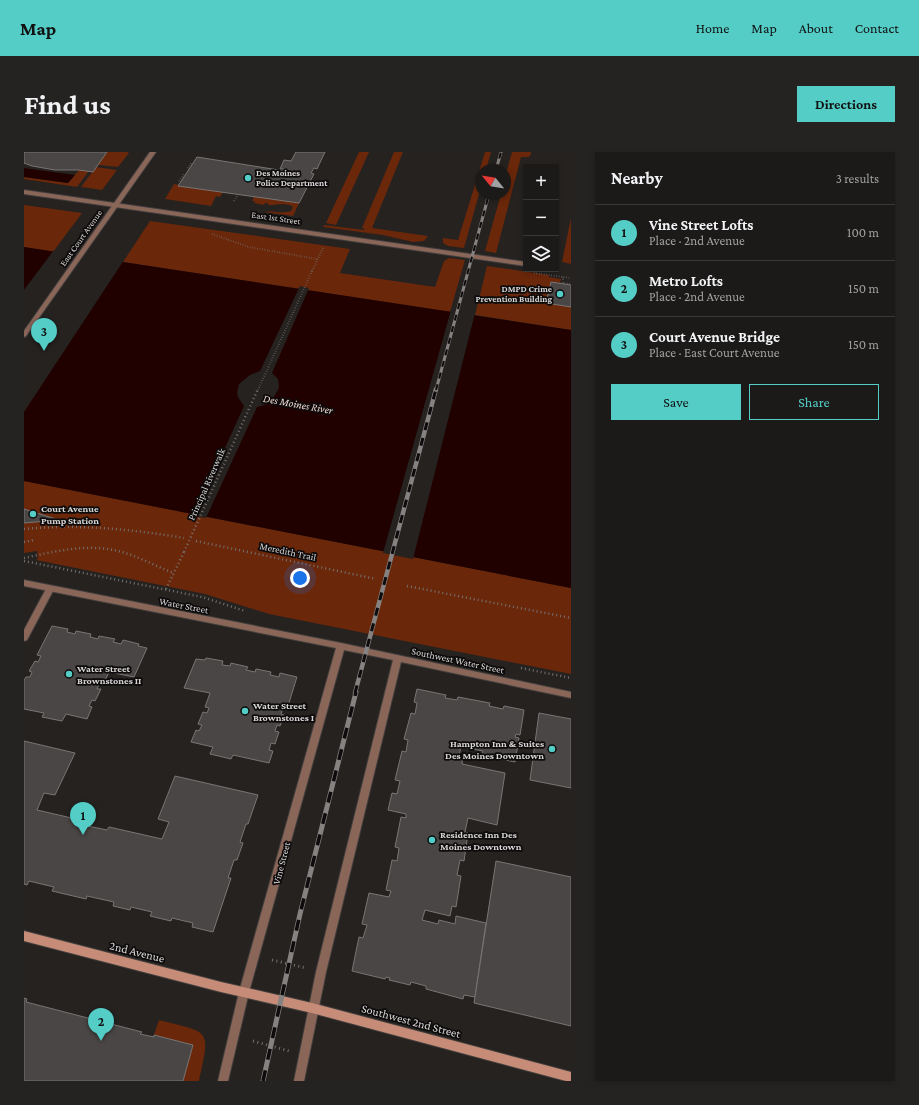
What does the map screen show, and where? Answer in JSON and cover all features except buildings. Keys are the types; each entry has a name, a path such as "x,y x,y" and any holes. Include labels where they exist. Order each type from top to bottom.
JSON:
{"main road":[{"name":"2nd Avenue","path":"24,936 244,992"},
{"name":"Southwest 2nd Street","path":"244,992 312,1008 571,1077"}],"street":[{"name":"East Court Avenue","path":"24,335 153,152"},
{"name":"East 1st Street","path":"24,192 117,204 523,264"},
{"name":"Water Street","path":"24,583 341,646"},
{"path":"24,638 50,589"},
{"name":"Southwest Water Street","path":"341,646 571,695"},
{"name":"Vine Street","path":"223,1081 244,992 341,646"},
{"path":"299,1081 312,1008 398,658"}],"path":[{"path":"188,168 191,161"},
{"path":"179,181 184,174"},
{"path":"234,201 237,196"},
{"path":"211,233 249,248 317,259"},
{"name":"Principal Riverwalk","path":"166,589 322,248"},
{"path":"563,277 562,282 570,284"},
{"path":"24,529 56,525 84,526 143,531 184,538"},
{"path":"24,542 36,540"},
{"name":"Meredith Trail","path":"196,541 376,579"},
{"path":"24,560 62,551 104,548 134,556 158,568 174,573"},
{"path":"24,560 166,589 249,612"},
{"path":"406,586 571,618"},
{"path":"190,600 191,595"},
{"path":"272,960 307,968"},
{"path":"253,1041 292,1051"}],"shaded area":[{"path":"107,152 129,153 118,167 98,165"},
{"path":"359,152 369,152 336,225 326,223"},
{"path":"394,152 403,152 372,228 428,236 424,241 413,242 383,235 323,227 324,225 365,229 362,228"},
{"path":"485,152 491,152 488,164 481,164"},
{"path":"512,152 531,152 529,157 521,157 511,195 511,164 509,164"},
{"path":"96,167 117,170 102,190 81,187"},
{"path":"79,170 89,171 77,187 24,179 24,177 68,183"},
{"path":"174,184 223,192 220,197 216,196 211,206 165,199"},
{"path":"475,185 475,200 477,200 464,248 448,246 443,243 443,238 458,240"},
{"path":"254,196 299,203 293,216 264,212 288,212 291,211 293,207 287,204 268,205 268,203 265,203 264,205 254,203 255,201 252,201"},
{"path":"499,200 510,200 496,253 485,251"},
{"path":"24,205 82,213 53,252 24,247"},
{"path":"571,218 571,264 562,262"},
{"path":"150,221 350,249 340,273 435,287 444,261 449,258 465,260 450,312 123,262"},
{"path":"487,266 549,275 549,277 561,279 560,283 551,282 546,303 571,307 571,330 475,315"},
{"path":"24,481 571,588 571,674 269,614 205,594 35,560 38,559 37,551 24,553"},
{"path":"159,1020 197,1031 203,1036 205,1051 199,1081 183,1081 193,1045 154,1035"}],"water":[{"path":"24,168 75,175 68,183 24,177"},
{"name":"Des Moines River","path":"24,247 571,330 571,588 24,481"}],"pier":[{"path":"54,250 124,260 24,412 24,290"},
{"path":"300,286 309,288 272,373 278,379 278,390 271,401 257,407 206,518 194,516 244,406 237,393 239,384 250,375 260,371"},
{"path":"451,310 475,313 413,559 383,553"}],"railway":[{"path":"498,164 501,152"},
{"path":"436,390 487,200"},
{"path":"355,693 436,389"},
{"path":"263,1081 300,914 356,692"}],"place":[{"name":"Des Moines Police Department","path":"248,178"},
{"name":"DMPD Crime Prevention Building","path":"560,294"},
{"name":"Court Avenue Bridge","path":"44,351"},
{"name":"Court Avenue Pump Station","path":"33,514"},
{"name":"Water Street Brownstones II","path":"69,674"},
{"name":"Water Street Brownstones I","path":"245,711"},
{"name":"Hampton Inn & Suites Des Moines Downtown","path":"552,749"},
{"name":"Vine Street Lofts","path":"83,835"},
{"name":"Residence Inn Des Moines Downtown","path":"432,840"},
{"name":"Metro Lofts","path":"101,1041"}]}
